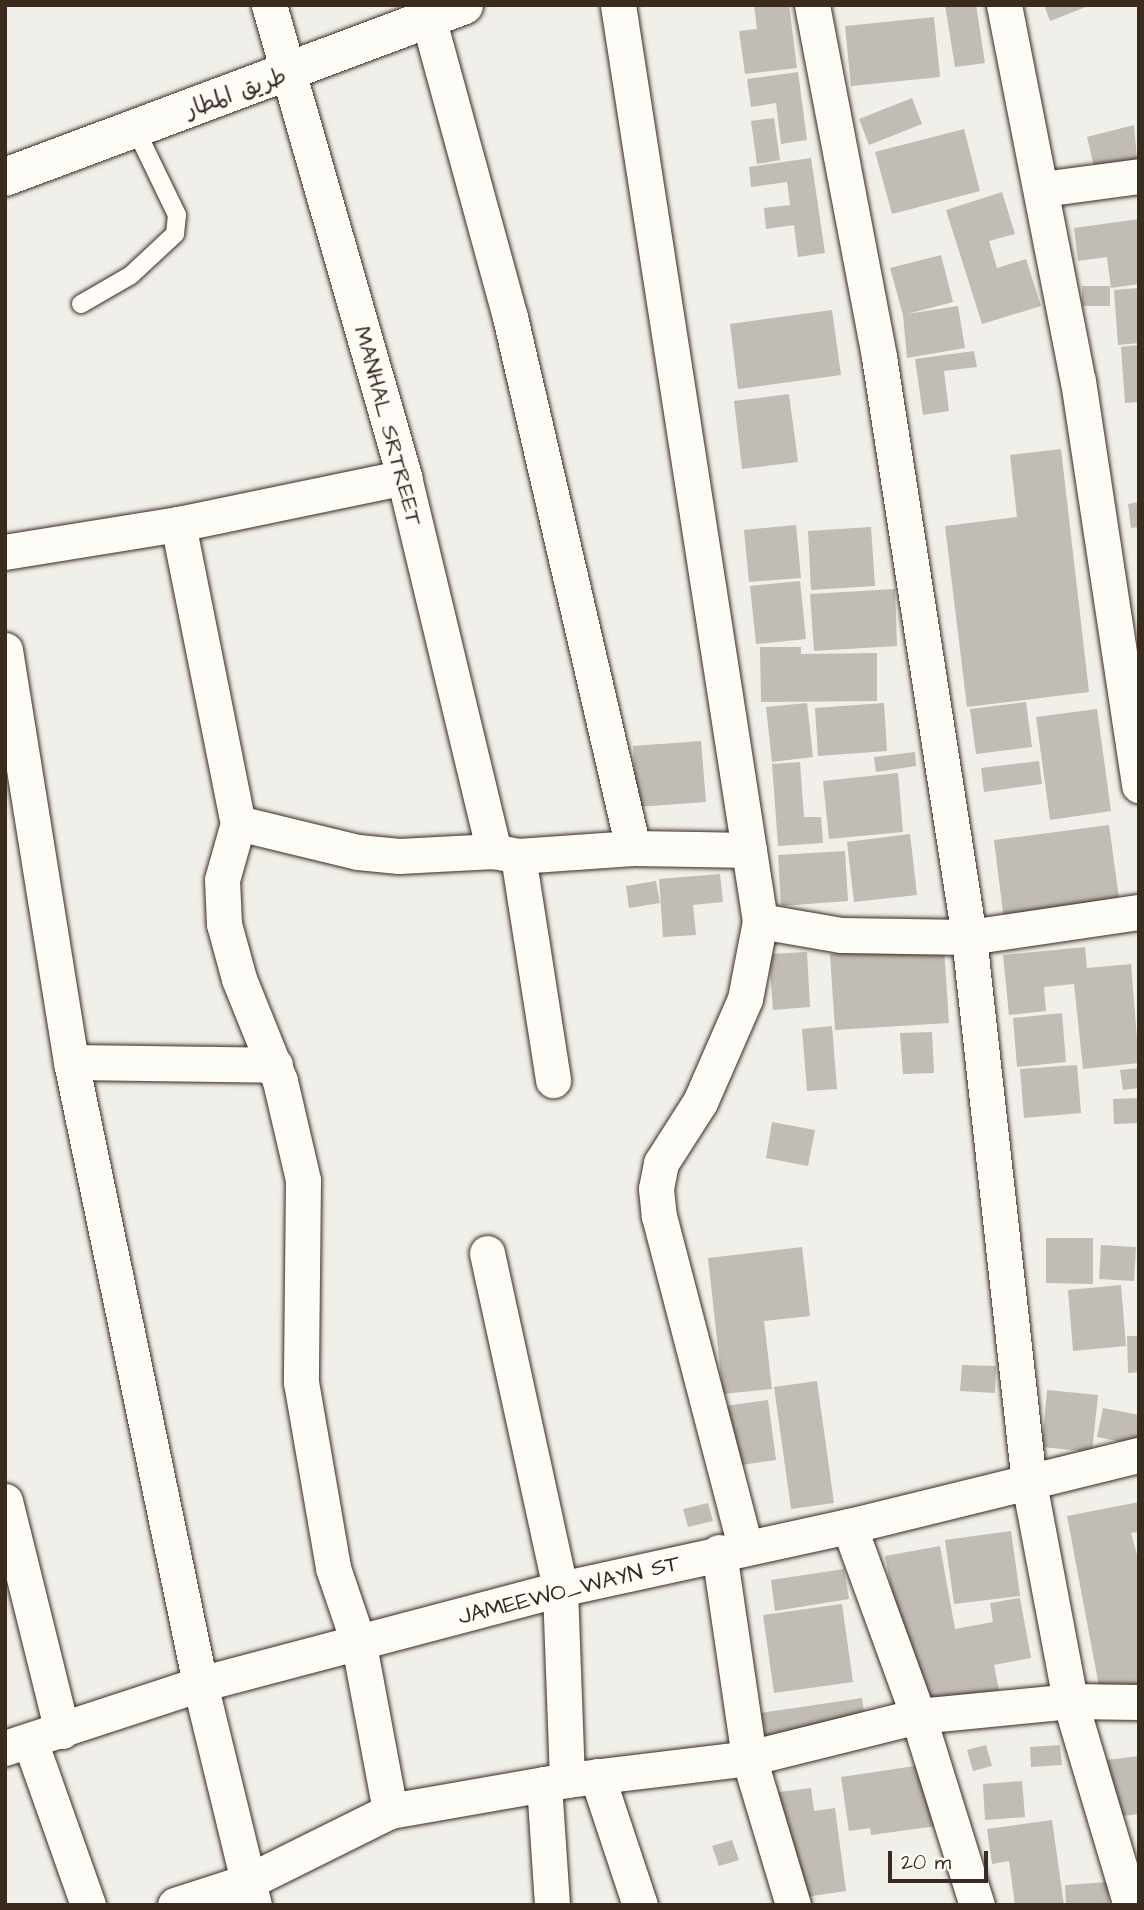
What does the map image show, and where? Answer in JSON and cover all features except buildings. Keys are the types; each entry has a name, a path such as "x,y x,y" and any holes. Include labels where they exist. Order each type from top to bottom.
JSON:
{"main road":[{"name":"طريق المطار","path":"5,177 288,75 464,5"}],"street":[{"name":"MANHAL SRTREET","path":"269,5 404,477 506,853 554,1080"},
{"path":"618,5 760,921 745,999 700,1102 662,1163 656,1189 659,1216 732,1549 749,1758 793,1905"},
{"path":"812,5 879,357 969,937 1029,1483 1070,1701 1131,1905"},
{"path":"1004,5 1126,615 1139,785"},
{"path":"429,21 510,317 633,848"},
{"path":"1042,189 1139,176"},
{"path":"5,552 178,524 404,477"},
{"path":"178,524 238,823 222,880 224,924 239,979 275,1065 303,1180 301,1382 333,1568 359,1645 390,1811"},
{"path":"5,650 71,1062 200,1684 252,1893"},
{"path":"238,823 358,852 399,856 633,848 749,850"},
{"path":"760,921 841,935 969,937 1139,912"},
{"path":"71,1062 275,1065"},
{"path":"487,1253 560,1589 569,1780 552,1905"},
{"name":"JAMEEWO_WAYN ST","path":"33,1740 200,1684 359,1645 560,1589 625,1578 732,1549 849,1526 1139,1455"},
{"path":"5,1502 33,1740 88,1905"},
{"path":"849,1526 918,1716 976,1905"},
{"path":"175,1905 252,1893 390,1811 569,1780 749,1758 918,1716 1070,1701 1139,1702"},
{"path":"569,1780 640,1905"}],"lane":[{"path":"81,304 131,275 174,234 177,215 136,130"}]}
